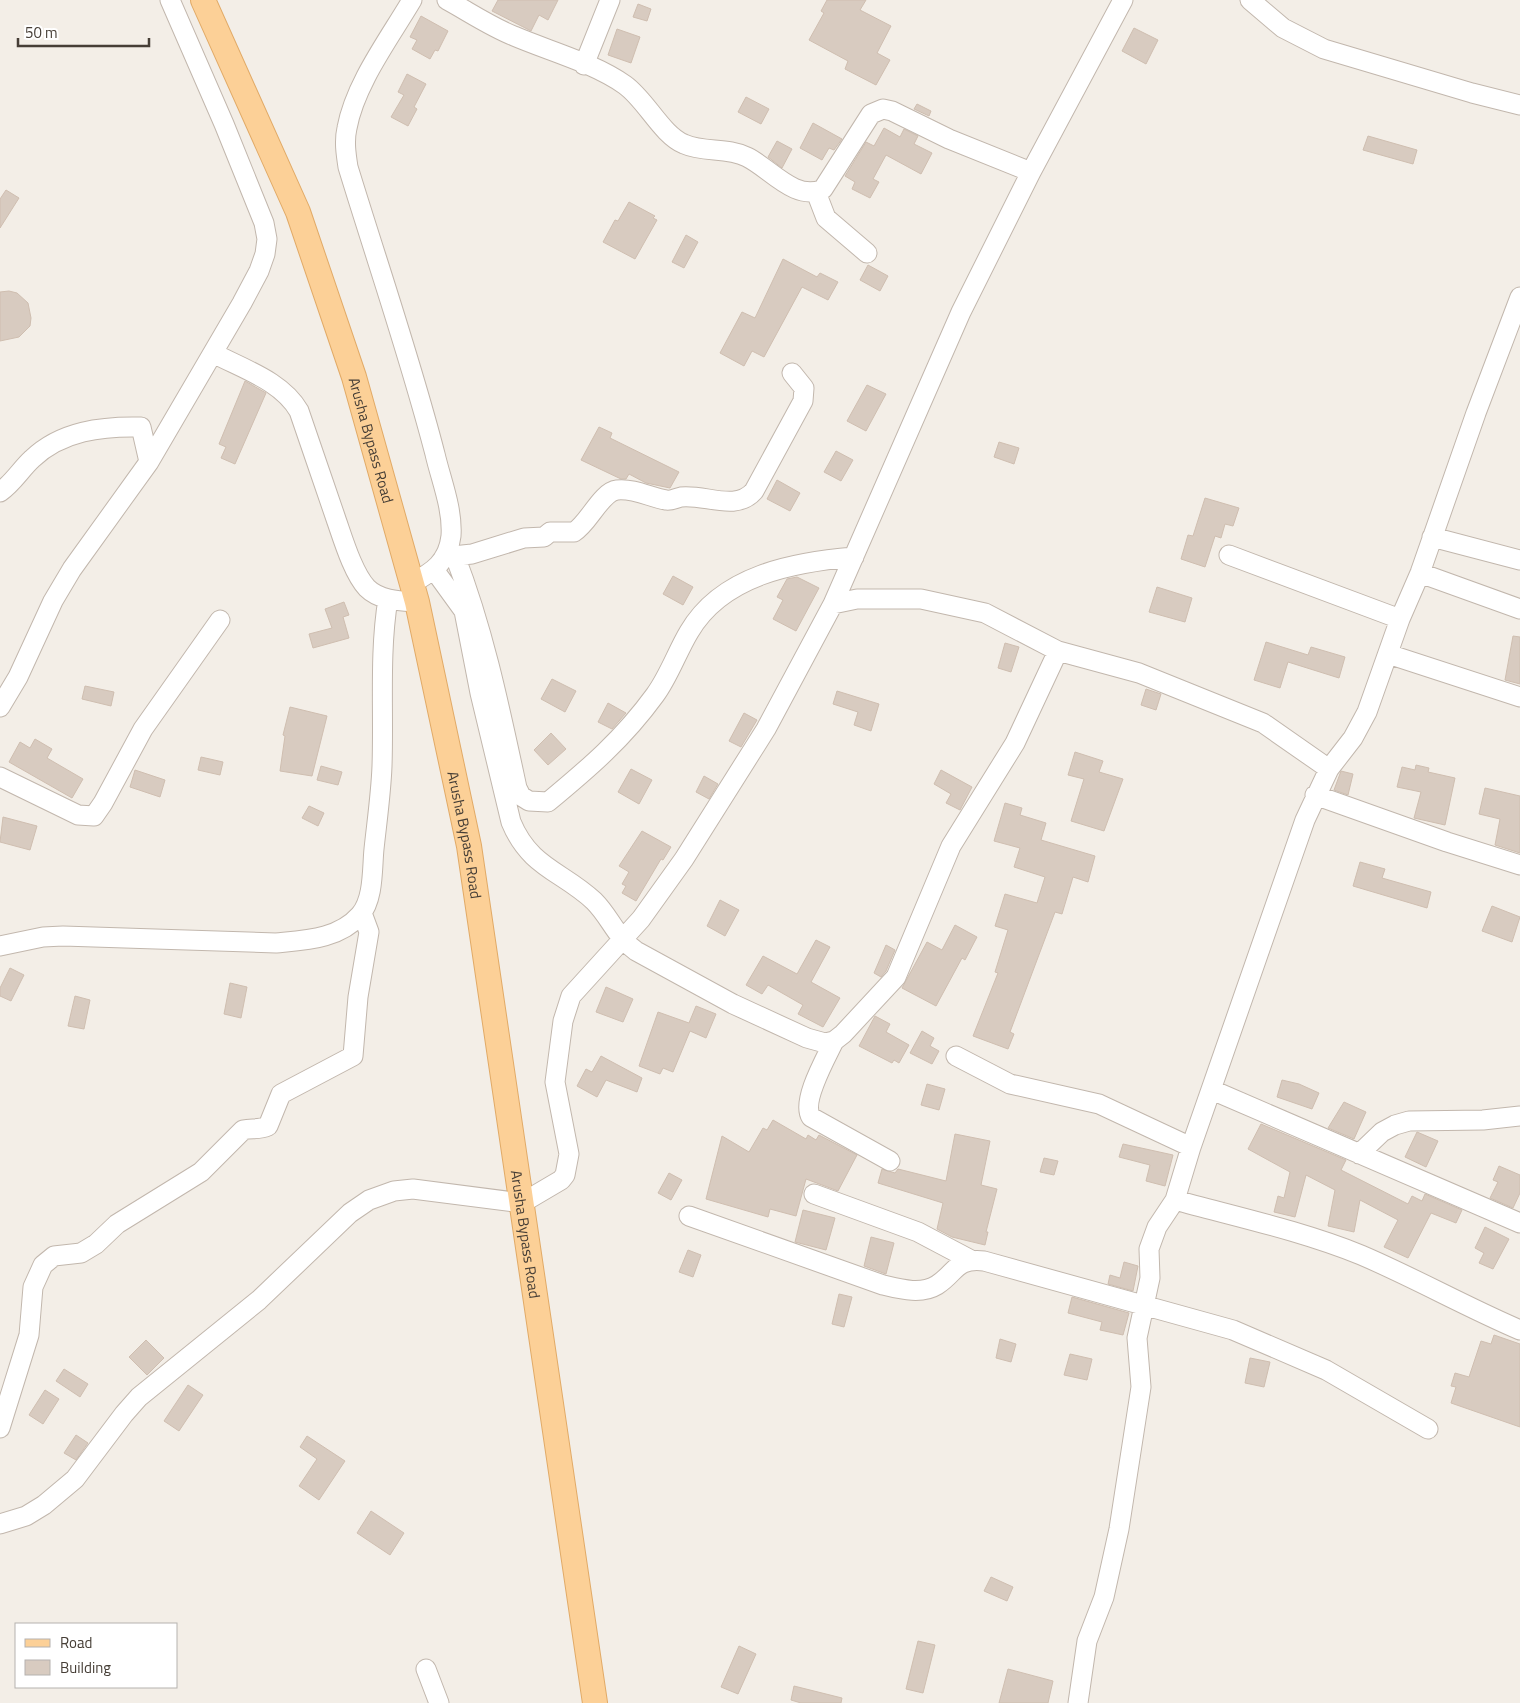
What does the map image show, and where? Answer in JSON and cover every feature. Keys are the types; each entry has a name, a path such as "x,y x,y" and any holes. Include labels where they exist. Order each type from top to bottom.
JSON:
{"main road":[{"name":"Arusha Bypass Road","path":"203,0 298,212 354,377 415,592 469,846 595,1703"}],"street":[{"path":"0,707 18,677 52,601 72,569 149,462 213,353 259,271 267,239 264,223 228,133 170,0"},
{"path":"213,353 279,387 292,399 299,411 345,543 359,576 367,589 388,599 415,592 445,561 451,536 450,513 425,416 348,167 345,146 346,129 360,91 412,0"},
{"path":"447,0 512,36 584,65 625,85 638,96 672,136 682,144 696,148 734,152 747,157 796,190 816,192 823,189 871,114 883,109 892,110 949,139 1031,172"},
{"path":"584,65 610,0"},
{"path":"0,1524 26,1516 58,1494 75,1479 139,1397 259,1300 350,1213 369,1200 394,1191 413,1189 522,1203 554,1186 565,1175 568,1143 555,1082 566,1007 571,996 622,941 684,859 766,729 833,604 961,312 1031,172 1123,0"},
{"path":"1250,0 1283,28 1324,49 1472,93 1520,105"},
{"path":"816,192 826,218 867,253"},
{"path":"1078,1703 1087,1641 1104,1597 1120,1529 1141,1388 1137,1338 1150,1278 1149,1249 1152,1237 1175,1200 1191,1147 1315,795 1329,769 1361,726 1400,619 1420,573 1476,413 1520,297"},
{"path":"445,561 524,538 544,537 550,532 574,532 608,494 618,490 651,494 669,500 681,497 737,502 747,499 754,491 803,400 804,388 792,374"},
{"path":"5,481 48,446 72,435 96,428 141,427 149,462"},
{"path":"1432,537 1520,560"},
{"path":"1229,555 1400,619"},
{"path":"445,561 470,595 492,672 517,788 521,796 537,803 548,802 602,758 626,732 656,694 689,632 704,610 719,596 750,580 796,564 854,557"},
{"path":"445,561 464,611 480,693 511,822 518,840 542,864 594,901 604,912 622,941 733,1004 818,1042 834,1041"},
{"path":"1420,573 1520,609"},
{"path":"0,946 44,937 63,936 276,943 309,940 332,934 348,926 362,913 370,884 382,767 382,643 388,599"},
{"path":"833,604 857,599 921,599 951,604 984,613 1058,651 1139,673 1263,723 1329,769"},
{"path":"0,777 78,816 94,816 103,804 144,729 220,620"},
{"path":"890,1161 811,1117 808,1112 808,1099 834,1041 843,1034 896,977 951,846 1014,743 1058,651"},
{"path":"1388,654 1520,697"},
{"path":"1315,795 1447,842 1520,865"},
{"path":"0,1428 29,1335 33,1287 48,1260 54,1256 81,1253 96,1244 117,1224 201,1172 243,1130 251,1128 261,1130 268,1126 281,1094 353,1056 358,997 369,932 362,913"},
{"path":"956,1056 1010,1084 1100,1104 1191,1147"},
{"path":"1212,1090 1520,1223"},
{"path":"1359,1154 1382,1132 1395,1125 1409,1121 1483,1120 1520,1116"},
{"path":"814,1194 918,1232 971,1260"},
{"path":"1175,1200 1294,1233 1362,1256 1477,1312 1520,1330"},
{"path":"689,1216 901,1290 928,1289 938,1285 962,1262 971,1260 984,1261 1211,1323 1259,1340 1326,1370 1428,1428"},
{"path":"426,1669 439,1703"}],"building":[{"path":"498,0 558,0 548,20 539,15 531,31 492,11"},
{"path":"827,0 866,0 860,10 891,26 877,53 890,60 876,85 845,69 848,61 809,40 824,13 821,11"},
{"path":"638,4 651,9 647,21 633,17"},
{"path":"421,16 448,31 438,51 435,50 430,59 412,49 417,40 410,37"},
{"path":"1134,28 1158,40 1146,64 1122,51"},
{"path":"617,29 640,37 631,63 608,55"},
{"path":"407,74 426,84 414,107 417,109 408,126 391,117 404,95 398,92"},
{"path":"746,97 769,109 761,124 738,112"},
{"path":"917,104 931,111 929,116 914,109"},
{"path":"813,123 842,139 834,150 829,148 822,160 800,148"},
{"path":"884,128 900,137 904,129 918,136 914,144 932,153 921,174 886,155 873,179 879,182 870,198 852,189 855,182 845,176 866,142 874,146"},
{"path":"1368,136 1417,150 1413,164 1363,150"},
{"path":"777,141 792,149 782,168 768,157"},
{"path":"6,190 19,198 0,228 0,199"},
{"path":"629,202 655,216 653,218 657,220 635,259 603,242 615,220 618,221"},
{"path":"686,235 698,242 684,268 672,262"},
{"path":"783,259 817,277 820,273 838,282 828,300 802,287 764,357 752,351 744,366 720,353 742,312 755,318"},
{"path":"868,265 888,276 880,291 860,280"},
{"path":"9,291 17,293 28,303 31,318 30,326 19,337 0,341 0,292"},
{"path":"245,381 266,393 235,464 221,458 226,447 219,444"},
{"path":"867,385 886,394 866,431 847,421"},
{"path":"599,427 612,433 610,438 679,472 670,488 646,483 629,474 626,479 621,479 581,460"},
{"path":"999,442 1019,448 1014,464 994,457"},
{"path":"836,451 853,460 841,481 824,472"},
{"path":"777,480 800,493 790,511 767,499"},
{"path":"1205,498 1239,508 1233,526 1225,524 1221,538 1215,536 1205,567 1181,559 1188,535 1193,536"},
{"path":"673,576 693,587 683,605 663,594"},
{"path":"797,577 819,588 796,631 773,619 783,600 777,597 787,579"},
{"path":"1157,587 1192,598 1185,622 1149,612"},
{"path":"344,602 349,615 343,617 349,638 313,648 309,634 332,628 325,609"},
{"path":"1513,636 1520,637 1520,684 1505,680"},
{"path":"1266,642 1308,655 1311,647 1345,657 1339,678 1288,662 1280,688 1254,680"},
{"path":"1005,643 1019,647 1011,672 998,668"},
{"path":"552,679 576,691 565,712 541,699"},
{"path":"85,686 114,692 111,706 82,699"},
{"path":"1146,689 1161,694 1156,710 1141,705"},
{"path":"837,691 879,704 871,731 854,725 858,712 833,704"},
{"path":"608,703 626,713 612,729 598,722"},
{"path":"290,707 327,716 312,776 280,771 285,736 283,735"},
{"path":"744,713 757,720 741,747 729,741"},
{"path":"551,733 566,749 548,765 534,750"},
{"path":"35,739 52,749 47,758 83,779 72,798 9,762 20,742 30,748"},
{"path":"1075,752 1103,761 1099,772 1123,779 1104,831 1071,821 1084,779 1068,775"},
{"path":"201,757 223,762 220,775 198,770"},
{"path":"1416,765 1429,768 1428,772 1455,778 1445,825 1414,818 1421,792 1397,787 1402,767 1415,770"},
{"path":"321,766 342,772 338,785 317,780"},
{"path":"631,769 652,780 639,804 618,792"},
{"path":"135,770 165,780 160,797 130,787"},
{"path":"941,770 972,787 960,810 946,803 951,794 934,784"},
{"path":"1341,771 1353,774 1348,795 1334,790"},
{"path":"704,776 718,784 709,799 696,792"},
{"path":"1485,788 1520,796 1520,853 1495,845 1500,819 1479,814"},
{"path":"1005,803 1022,808 1020,815 1046,823 1041,840 1095,856 1088,882 1073,877 1062,914 1055,912 1010,1032 1014,1034 1008,1049 973,1036 998,973 995,972 1008,930 995,926 1005,894 1037,903 1045,877 1014,867 1020,848 994,841"},
{"path":"309,806 324,813 318,826 302,818"},
{"path":"3,817 37,826 30,850 0,842"},
{"path":"642,831 671,847 663,860 661,859 636,901 622,893 626,886 622,884 629,872 619,866"},
{"path":"1360,862 1385,869 1382,878 1431,892 1427,908 1353,886"},
{"path":"720,900 739,910 725,936 707,926"},
{"path":"1492,906 1520,917 1512,942 1482,931"},
{"path":"955,925 977,937 965,960 962,958 936,1006 902,988 927,942 942,950"},
{"path":"816,940 830,947 811,982 840,998 823,1027 798,1014 803,1005 768,985 762,994 746,985 763,956 797,974"},
{"path":"886,945 895,950 886,971 881,977 874,973"},
{"path":"10,968 24,975 11,1001 0,996 0,988"},
{"path":"230,983 247,987 241,1018 224,1014"},
{"path":"606,987 633,999 623,1022 596,1012"},
{"path":"75,996 90,1000 84,1029 68,1026"},
{"path":"696,1006 716,1014 706,1038 690,1031 673,1072 663,1068 660,1074 639,1066 658,1012 689,1023"},
{"path":"875,1016 890,1024 886,1032 909,1045 899,1063 894,1060 892,1063 859,1046"},
{"path":"922,1031 934,1038 930,1046 939,1051 932,1064 910,1053"},
{"path":"601,1056 642,1078 637,1092 606,1080 597,1097 577,1086 586,1069 592,1072"},
{"path":"1282,1080 1299,1084 1319,1093 1312,1109 1277,1097"},
{"path":"927,1084 945,1089 939,1110 921,1105"},
{"path":"1344,1102 1366,1112 1354,1139 1328,1128"},
{"path":"773,1120 806,1139 808,1135 816,1140 819,1135 857,1155 838,1191 806,1179 796,1216 770,1209 768,1217 706,1199 722,1136 749,1152 763,1128 767,1130"},
{"path":"1261,1124 1346,1160 1341,1170 1408,1204 1412,1196 1422,1201 1425,1194 1462,1210 1456,1223 1431,1213 1408,1258 1384,1247 1398,1220 1360,1200 1354,1232 1328,1226 1335,1190 1306,1175 1295,1217 1274,1212 1278,1196 1284,1198 1290,1172 1248,1149"},
{"path":"1417,1132 1438,1141 1426,1167 1405,1157"},
{"path":"955,1134 990,1141 981,1185 997,1189 986,1232 988,1232 985,1245 952,1237 937,1229 943,1203 878,1183 882,1169 895,1173 898,1169 946,1181"},
{"path":"1123,1144 1173,1155 1165,1186 1146,1181 1150,1165 1119,1157"},
{"path":"1044,1158 1058,1161 1054,1175 1040,1172"},
{"path":"1499,1166 1520,1175 1520,1193 1513,1208 1490,1198 1498,1182 1493,1180"},
{"path":"669,1173 682,1180 671,1200 658,1193"},
{"path":"803,1210 835,1218 826,1250 795,1242"},
{"path":"1485,1227 1509,1239 1493,1269 1479,1263 1484,1253 1475,1248"},
{"path":"871,1237 894,1243 886,1274 864,1266"},
{"path":"688,1250 701,1255 693,1277 679,1272"},
{"path":"1124,1262 1138,1266 1133,1291 1108,1284 1110,1275 1120,1278"},
{"path":"839,1294 852,1297 844,1327 832,1324"},
{"path":"1072,1297 1129,1313 1123,1335 1100,1330 1102,1322 1068,1313"},
{"path":"1494,1335 1520,1344 1520,1427 1451,1403 1456,1387 1451,1386 1455,1373 1469,1377 1481,1341 1491,1344"},
{"path":"1000,1339 1016,1344 1011,1362 996,1358"},
{"path":"146,1340 164,1358 147,1375 129,1357"},
{"path":"1070,1354 1092,1359 1087,1380 1064,1375"},
{"path":"1250,1358 1270,1362 1264,1387 1245,1383"},
{"path":"64,1369 88,1384 80,1397 56,1381"},
{"path":"188,1385 203,1395 179,1431 164,1421"},
{"path":"45,1390 59,1399 43,1424 29,1415"},
{"path":"76,1435 88,1443 76,1460 64,1453"},
{"path":"307,1436 345,1461 319,1500 299,1486 317,1459 300,1447"},
{"path":"371,1511 404,1533 390,1555 357,1533"},
{"path":"991,1577 1013,1587 1007,1601 984,1591"},
{"path":"918,1641 935,1645 923,1693 906,1689"},
{"path":"739,1646 756,1654 738,1694 721,1687"},
{"path":"1008,1669 1053,1681 1048,1703 999,1703"},
{"path":"794,1686 842,1698 841,1703 801,1703 791,1700"}]}
